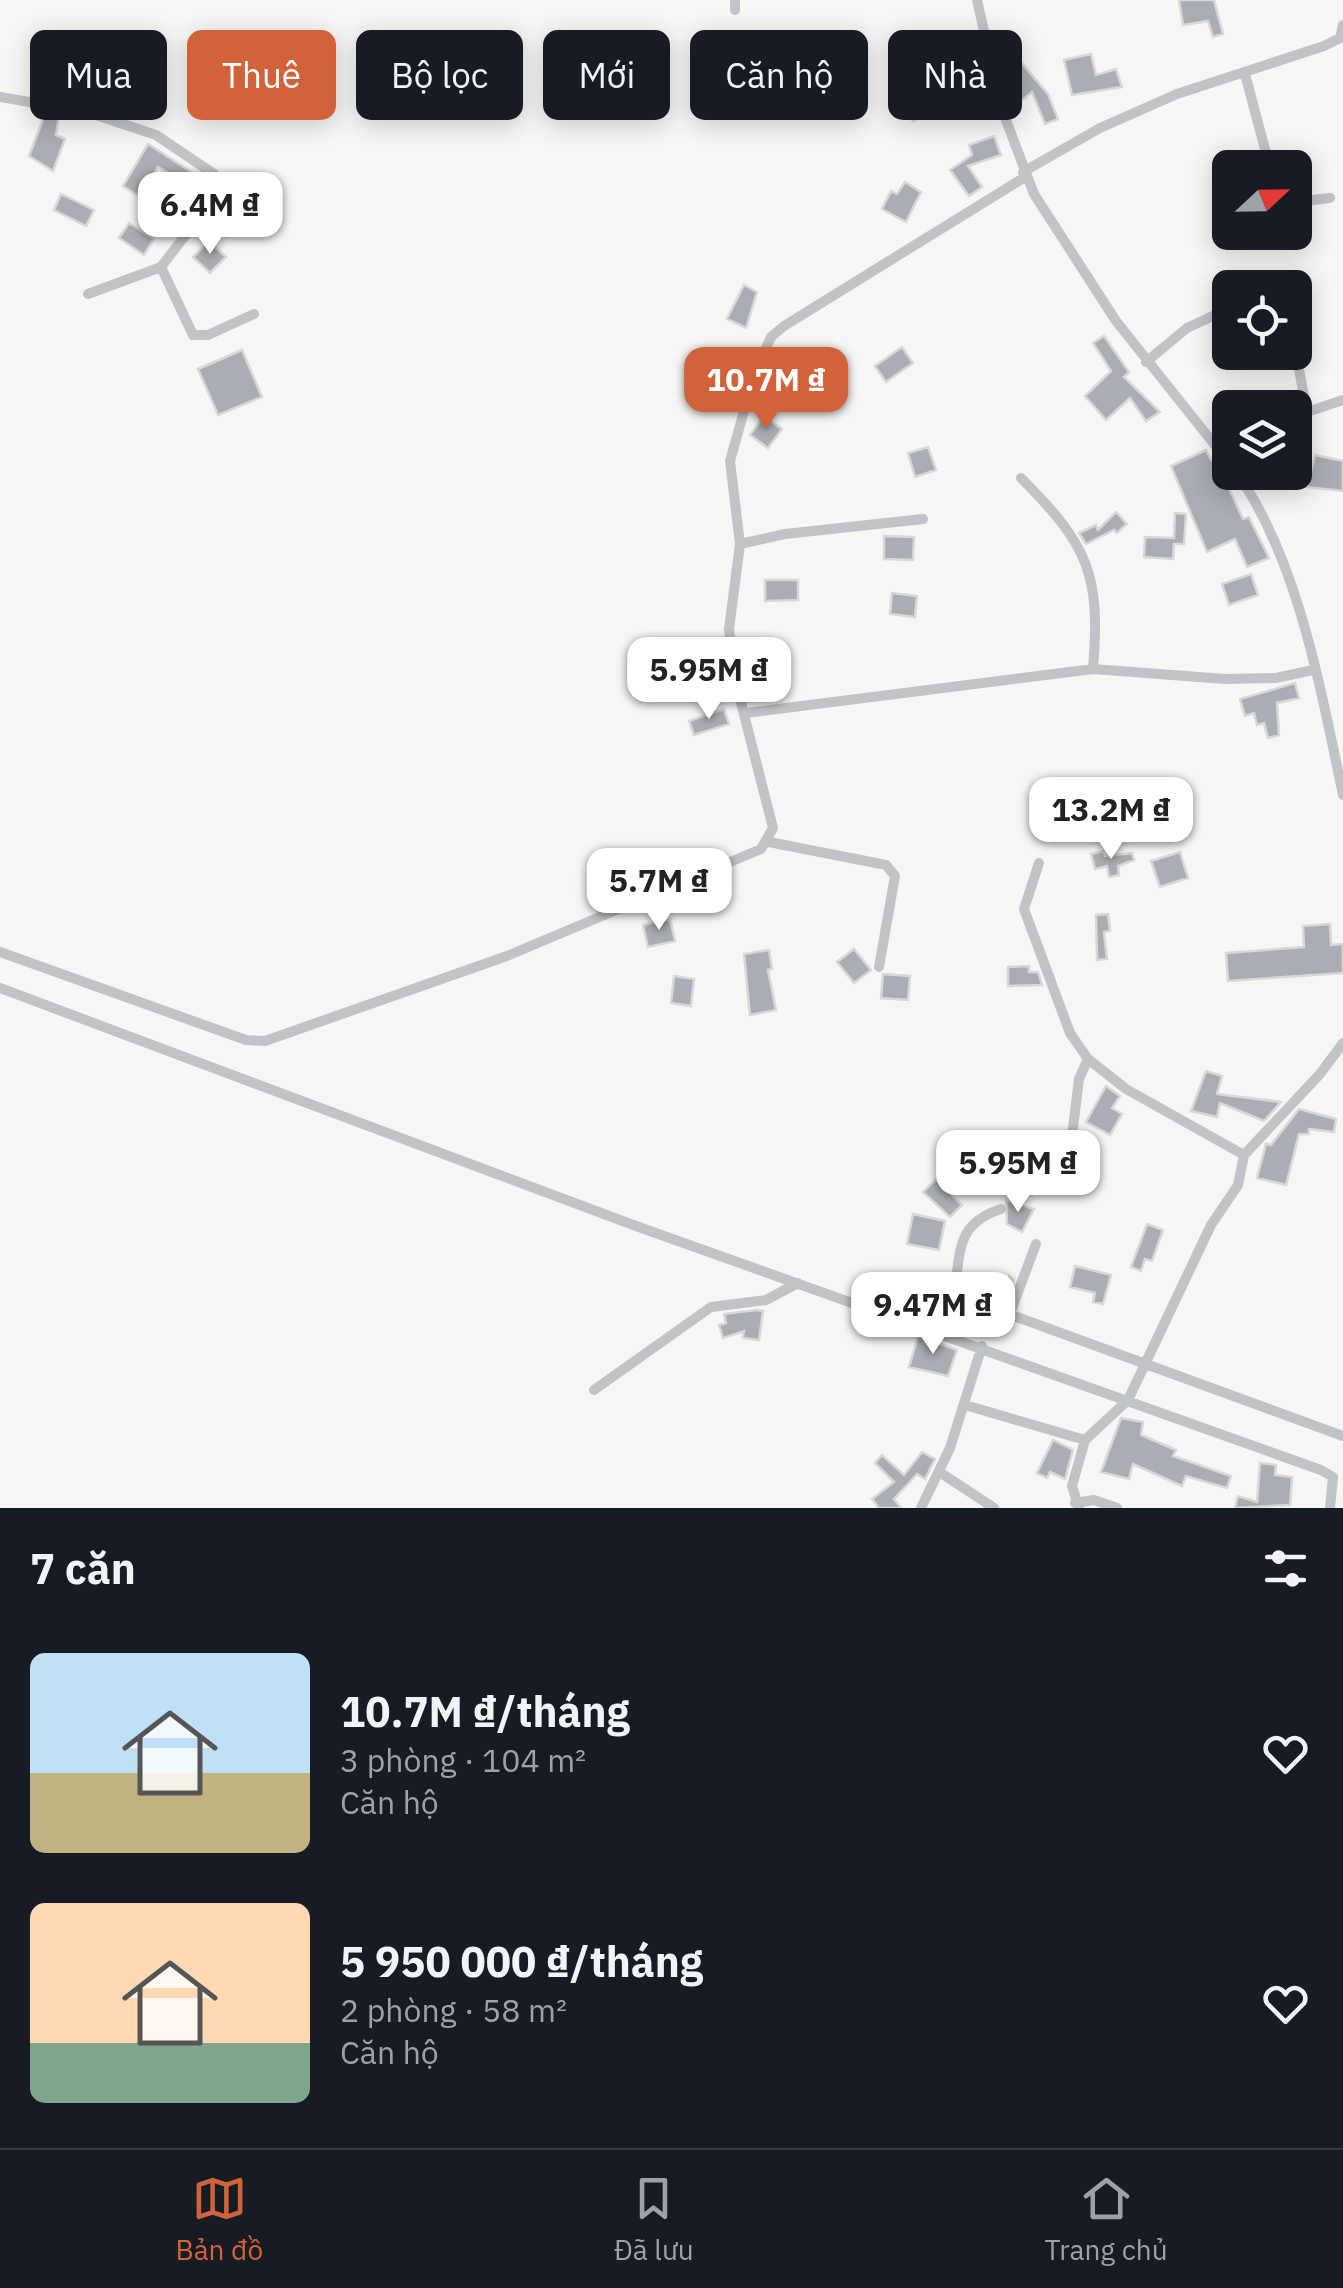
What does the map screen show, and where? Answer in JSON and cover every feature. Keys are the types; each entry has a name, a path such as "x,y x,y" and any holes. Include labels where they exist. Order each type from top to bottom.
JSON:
{"street":[{"path":"977,0 1000,106 1024,174 1075,263 1146,362 1212,432"},
{"path":"769,842 773,828 770,804 736,683 729,629 740,544 730,461 755,372 771,338 1100,128 1177,94 1334,42 1340,38 1343,25"},
{"path":"1244,74 1265,150"},
{"path":"0,97 87,112 156,134 214,174 220,190 161,266 88,294"},
{"path":"1312,200 1330,198"},
{"path":"161,266 193,335 208,335 254,314"},
{"path":"1146,362 1187,328 1212,316"},
{"path":"1312,410 1343,400"},
{"path":"1021,478 1058,515 1087,560 1094,595 1093,670"},
{"path":"1249,490 1259,505 1285,567 1340,761 1343,794"},
{"path":"740,544 785,534 923,520"},
{"path":"746,713 1093,670 1226,678 1276,678 1313,670"},
{"path":"0,952 246,1040 264,1041 507,956 664,892 769,842 886,864 892,870 895,876 880,967"},
{"path":"1039,863 1024,910 1070,1033 1088,1059 1126,1089 1244,1155"},
{"path":"0,988 798,1282 1130,1396 1338,1478 1330,1508"},
{"path":"1117,1508 1094,1500 1077,1506 1072,1486 1085,1440 1130,1396 1210,1225 1238,1185 1244,1155 1320,1074 1343,1043"},
{"path":"1073,1128 1079,1079 1088,1059"},
{"path":"1001,1209 977,1217 967,1229 954,1294 1343,1436"},
{"path":"1009,1316 1036,1244"},
{"path":"594,1390 711,1307 766,1300 798,1282"},
{"path":"920,1508 941,1473 982,1346"},
{"path":"965,1406 1085,1440"},
{"path":"941,1473 994,1508"}],"building":[{"path":"1179,0 1214,0 1223,34 1213,37 1208,21 1183,25"},
{"path":"1091,54 1096,75 1116,69 1122,87 1072,95 1064,60"},
{"path":"1022,64 1048,94 1058,119 1045,124 1032,92 1022,100"},
{"path":"43,120 58,120 56,135 65,139 53,171 29,156"},
{"path":"994,136 1001,155 968,166 982,187 969,196 950,170 972,155 969,145"},
{"path":"148,144 190,171 184,182 158,167 140,197 123,186"},
{"path":"905,182 921,192 906,222 882,209 891,191 897,194"},
{"path":"61,194 94,210 86,226 54,210"},
{"path":"129,223 154,239 144,255 119,238"},
{"path":"209,241 226,257 210,273 193,257"},
{"path":"744,285 757,292 746,328 727,319"},
{"path":"1104,336 1129,372 1124,377 1160,412 1146,421 1130,398 1106,420 1085,396 1111,371 1093,343"},
{"path":"902,347 913,363 886,382 875,366"},
{"path":"242,350 262,397 218,415 198,369"},
{"path":"764,416 782,429 768,448 750,435"},
{"path":"928,447 936,470 915,477 908,453"},
{"path":"1206,450 1212,460 1212,490 1230,490 1243,519 1249,517 1269,558 1247,567 1235,539 1207,552 1171,466"},
{"path":"1315,455 1343,461 1343,491 1312,488"},
{"path":"1116,512 1127,524 1117,533 1114,530 1086,544 1079,533 1096,525 1098,530"},
{"path":"1175,513 1186,514 1184,544 1174,544 1173,559 1144,557 1145,537 1174,538"},
{"path":"884,536 914,537 913,560 884,559"},
{"path":"1251,574 1258,595 1229,605 1222,584"},
{"path":"765,580 798,580 798,600 765,601"},
{"path":"892,593 917,596 915,617 890,614"},
{"path":"768,662 773,696 757,698 753,664"},
{"path":"1295,683 1299,698 1277,703 1279,735 1268,738 1264,723 1257,725 1254,713 1245,716 1240,699"},
{"path":"724,709 729,724 694,735 689,721"},
{"path":"1103,851 1105,856 1132,853 1134,860 1118,866 1119,875 1109,877 1107,866 1095,869 1091,854"},
{"path":"1180,852 1188,878 1160,887 1151,861"},
{"path":"1108,914 1110,931 1104,932 1107,959 1097,960 1096,915"},
{"path":"670,919 675,941 648,947 643,925"},
{"path":"1330,924 1331,945 1343,944 1343,973 1228,981 1226,953 1304,947 1303,926"},
{"path":"854,949 871,970 854,983 837,962"},
{"path":"769,950 772,969 768,970 776,1010 750,1015 744,954"},
{"path":"1029,966 1029,972 1038,972 1042,985 1008,986 1008,967"},
{"path":"883,974 910,976 908,1000 881,998"},
{"path":"674,976 694,979 691,1006 671,1003"},
{"path":"1206,1071 1222,1076 1217,1094 1281,1102 1264,1121 1220,1103 1217,1117 1191,1111"},
{"path":"1106,1086 1120,1096 1112,1108 1122,1114 1110,1135 1086,1122"},
{"path":"1299,1109 1336,1119 1334,1132 1309,1129 1309,1134 1299,1134 1286,1185 1257,1178 1266,1144 1271,1145"},
{"path":"936,1179 962,1205 950,1217 923,1192"},
{"path":"1006,1200 1034,1209 1022,1232 1007,1224"},
{"path":"913,1214 945,1221 939,1250 907,1244"},
{"path":"1147,1224 1163,1230 1152,1261 1145,1259 1141,1271 1131,1267"},
{"path":"1075,1266 1111,1275 1103,1304 1093,1302 1095,1293 1070,1287"},
{"path":"1009,1276 1013,1280 1004,1303 964,1288 966,1279 996,1291"},
{"path":"763,1311 759,1340 743,1338 744,1331 723,1338 719,1325 726,1323 724,1314"},
{"path":"918,1336 957,1350 948,1376 909,1367"},
{"path":"1121,1418 1143,1422 1141,1435 1176,1450 1173,1456 1231,1476 1227,1488 1186,1476 1182,1486 1133,1464 1129,1479 1101,1472"},
{"path":"1053,1440 1073,1450 1065,1479 1050,1472 1047,1478 1037,1473"},
{"path":"922,1452 935,1459 925,1479 917,1474 894,1499 901,1508 879,1508 872,1499 894,1482 875,1463 882,1455 904,1475"},
{"path":"1260,1463 1276,1465 1275,1475 1292,1477 1290,1505 1235,1508 1238,1496 1257,1502"}]}
